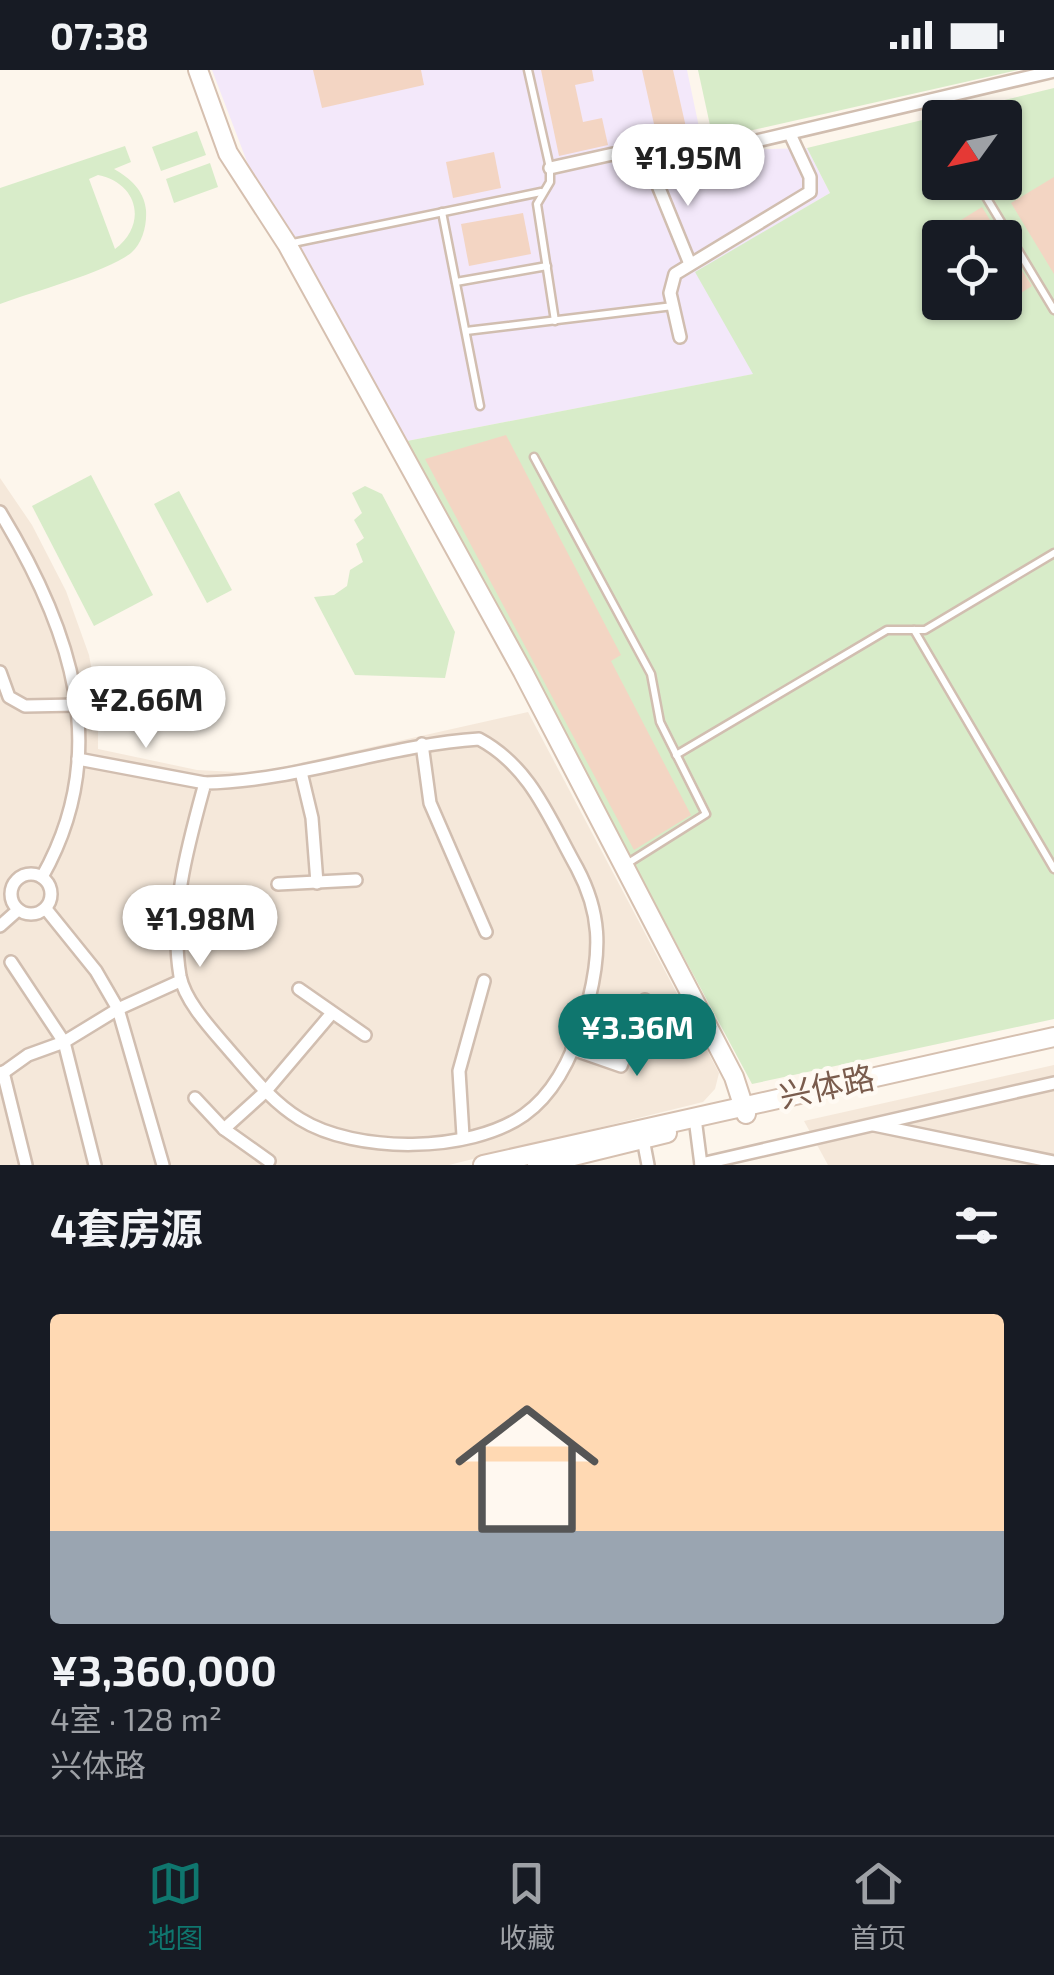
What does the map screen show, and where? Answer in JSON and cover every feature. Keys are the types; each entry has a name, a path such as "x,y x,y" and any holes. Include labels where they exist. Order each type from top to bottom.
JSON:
{"street":[{"path":"198,70 228,153 287,244 624,865 745,1110"},
{"path":"550,168 613,154 633,166 650,166 1054,71"},
{"path":"680,337 671,280 690,264 810,192 810,177 790,134"},
{"path":"650,166 690,264"},
{"path":"0,512 40,580 61,631 72,663 78,704 78,759 57,850 42,877"},
{"path":"0,672 9,697 25,706 78,704"},
{"path":"78,759 205,783 301,772 422,744 479,739 507,754 527,776 590,893 600,955 584,1020 559,1080 524,1114 488,1132 399,1146 352,1139 301,1120 265,1092 210,1028 180,981 176,938 180,882 205,783"},
{"path":"422,744 430,803 486,932"},
{"path":"301,772 314,832 317,882"},
{"path":"26,874 42,877 52,894 46,908 32,915 18,910 12,901 13,884 26,874"},
{"path":"278,884 356,880"},
{"path":"46,908 96,971 118,1009 163,1165"},
{"path":"0,926 18,910"},
{"path":"12,962 64,1042 95,1165"},
{"path":"26,1165 2,1074 28,1055 64,1042 118,1009 180,981"},
{"path":"463,1136 459,1071 484,981"},
{"path":"299,989 365,1036"},
{"path":"572,1049 621,1066 645,1000"},
{"path":"224,1129 265,1092 332,1012"},
{"name":"兴体路","path":"537,1165 745,1110 1054,1037"},
{"name":"兴体路","path":"483,1165 1054,1048"},
{"path":"696,1126 701,1164 1054,1083"},
{"path":"195,1098 224,1129 270,1161"},
{"path":"870,1124 1054,1162"},
{"path":"643,1139 648,1165"}],"lane":[{"path":"528,70 550,168 550,182 537,204 556,321"},
{"path":"287,244 541,192"},
{"path":"988,200 1054,310"},
{"path":"442,212 480,406"},
{"path":"456,282 547,266"},
{"path":"466,331 673,306"},
{"path":"534,457 650,674 660,722 706,814 624,865"},
{"path":"676,755 886,630 925,630 1054,553"},
{"path":"914,630 1054,869"}],"shaded area":[{"path":"212,70 687,70 704,151 807,148 830,193 696,272 754,374 407,441 249,167"},
{"path":"0,478 32,525 66,591 89,655 98,705 98,749 197,770 256,773 528,712 719,1073 715,1089 703,1102 449,1165 0,1165"},
{"path":"1054,1065 1054,1165 828,1165 804,1121"}],"green space":[{"path":"698,70 1018,70 713,139"},
{"path":"1054,88 1054,1019 752,1084 407,441 753,374 695,272 830,193 807,148 922,120 922,200 1022,200 1022,100 1005,100"},
{"path":"197,131 206,155 161,171 152,147"},
{"path":"125,146 131,162 114,169 131,181 142,196 146,210 143,233 135,249 120,260 0,304 0,188","holes":["98,175 112,179 130,195 135,217 132,228 115,249 89,179"]},
{"path":"210,163 218,187 174,203 166,179"},
{"path":"91,475 153,595 94,626 32,506"},
{"path":"365,486 382,494 455,632 445,678 355,675 314,597 334,595 347,586 350,570 363,562 356,544 364,538 354,520 362,513 352,493"},
{"path":"179,491 232,590 207,603 154,504"}],"building":[{"path":"313,70 421,70 424,85 322,108"},
{"path":"541,70 592,70 594,81 575,85 583,122 602,118 608,145 559,156"},
{"path":"642,70 673,70 690,145 649,157 634,155 628,130 654,124"},
{"path":"494,152 501,188 453,198 446,162"},
{"path":"1054,177 1054,274 1011,203 1022,200"},
{"path":"982,207 990,220 961,220"},
{"path":"523,213 531,254 469,266 461,224"},
{"path":"1022,270 1032,286 1022,292"},
{"path":"506,435 621,655 611,661 691,815 634,850 425,459"}]}
